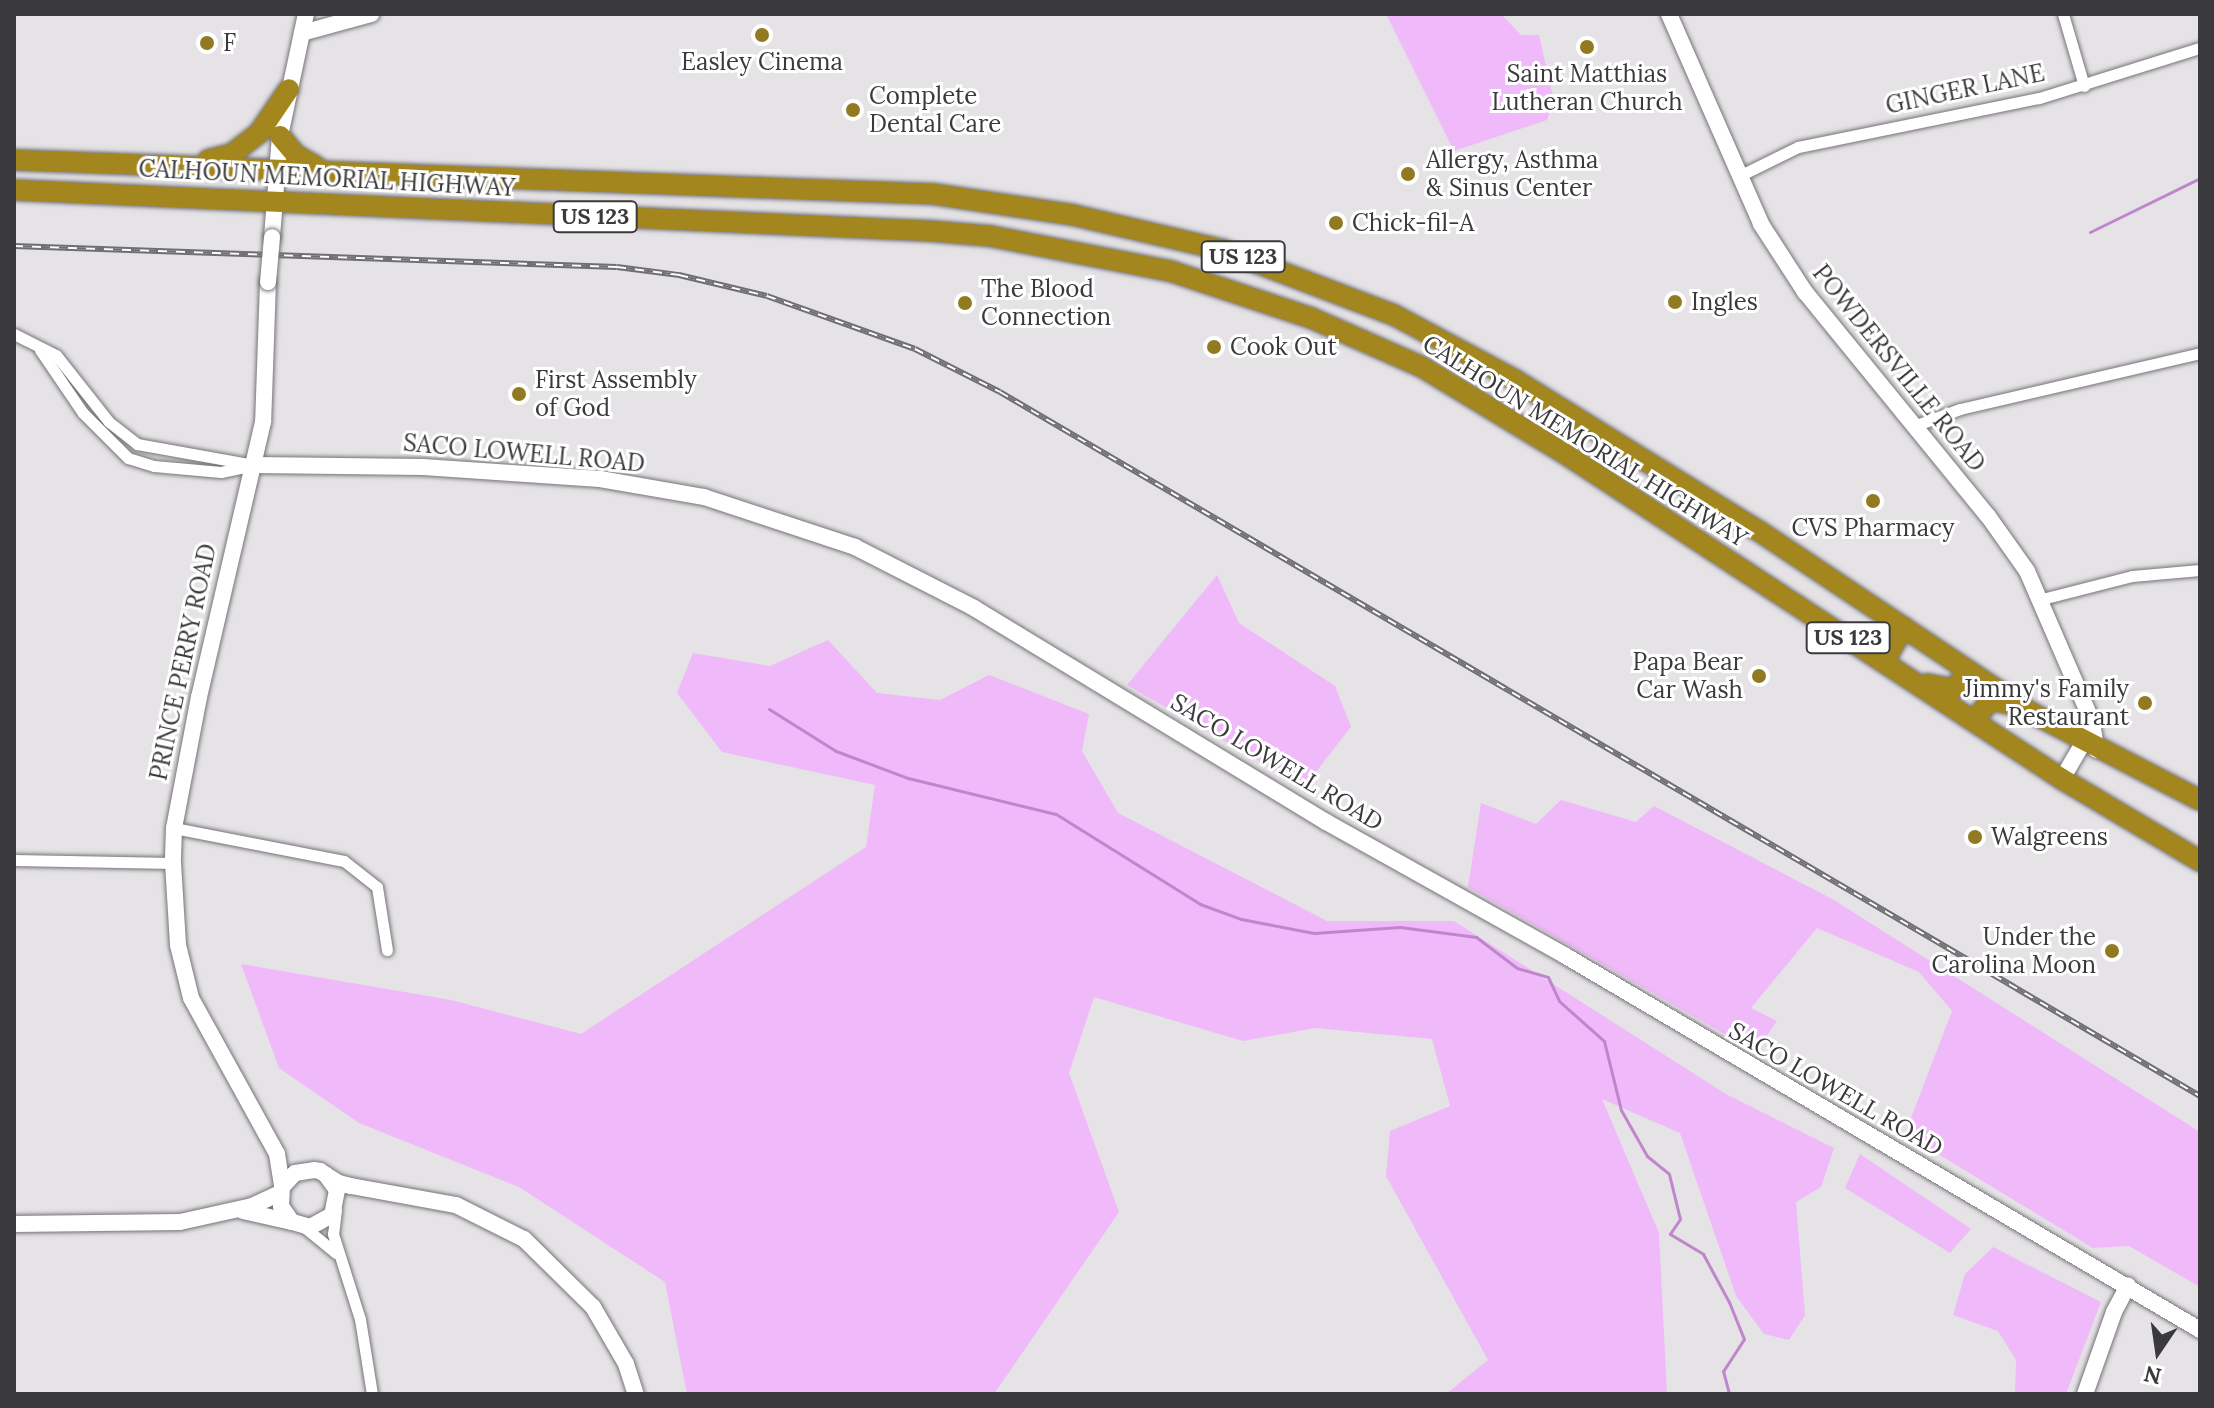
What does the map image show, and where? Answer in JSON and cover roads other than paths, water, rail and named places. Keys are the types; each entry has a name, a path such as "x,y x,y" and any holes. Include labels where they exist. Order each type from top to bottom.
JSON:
{"highway":[{"path":"187,165 232,154 259,133 289,89"},
{"path":"280,136 296,155 321,169"},
{"name":"CALHOUN MEMORIAL HIGHWAY","path":"14,160 933,194 986,199 1177,237 1299,276 1394,315 1585,422 2022,706 2090,746 2200,800"},
{"name":"CALHOUN MEMORIAL HIGHWAY","path":"14,190 930,231 1001,237 1170,271 1387,349 1564,453 2062,779 2195,860"},
{"path":"930,231 933,194"},
{"path":"1170,271 1177,237"},
{"path":"1564,453 1585,422"},
{"path":"1884,662 1904,627"},
{"path":"1911,680 1953,689 1969,671"},
{"path":"1973,721 1991,700 2022,706"}],"street":[{"name":"PRINCE PERRY ROAD","path":"281,1190 284,1171 258,1117 191,998 178,945 173,863 174,828 220,599 255,465 268,379 268,282 280,136 306,14"},
{"path":"302,33 371,14"},
{"name":"POWDERSVILLE ROAD","path":"1669,14 1761,224 1805,292 1988,516 2042,599 2082,701 2090,746"},
{"path":"2063,14 2084,86"},
{"name":"GINGER LANE","path":"1741,175 1827,139 2084,86 2200,48"},
{"path":"14,334 40,350 56,355 109,422 137,444 255,465"},
{"path":"1914,426 1960,409 2200,353"},
{"name":"SACO LOWELL ROAD","path":"255,465 461,468 600,479 704,497 855,547 974,608 1326,822 2200,1330"},
{"path":"2042,599 2132,576 2200,570"},
{"path":"2062,779 2090,746"},
{"path":"174,828 344,861 377,887 387,950"},
{"path":"14,860 173,863"},
{"name":"PRINCE PERRY ROAD","path":"258,1117 308,1169"},
{"path":"14,1224 137,1225 233,1211 281,1190 290,1176 308,1169 351,1186 468,1210 524,1239 548,1259 593,1307 626,1364 636,1394"},
{"path":"326,1175 335,1184 337,1206 332,1222 339,1257 360,1319 372,1394"},
{"path":"281,1190 283,1212 339,1257"},
{"path":"233,1211 298,1224 323,1224 337,1206 390,1192"},
{"path":"2085,1394 2114,1312 2128,1286"}],"waterway":[{"path":"2090,232 2200,178"},
{"path":"769,709 836,751 908,778 1056,814 1200,904 1241,919 1314,933 1400,927 1476,937 1517,968 1548,977 1559,1001 1604,1041 1621,1110 1647,1156 1669,1174 1680,1219 1670,1234 1703,1254 1729,1302 1744,1339 1723,1371 1729,1394"}],"railway":[{"path":"14,246 617,267 679,275 767,296 915,349 1000,392 2200,1096"}],"place":[{"name":"Easley Cinema","path":"762,35"},
{"name":"F","path":"207,43"},
{"name":"Saint Matthias Lutheran Church","path":"1587,47"},
{"name":"Complete Dental Care","path":"853,110"},
{"name":"Allergy, Asthma & Sinus Center","path":"1408,174"},
{"name":"Chick-fil-A","path":"1336,223"},
{"name":"Ingles","path":"1675,302"},
{"name":"The Blood Connection","path":"965,303"},
{"name":"Cook Out","path":"1214,347"},
{"name":"First Assembly of God","path":"519,394"},
{"name":"CVS Pharmacy","path":"1873,501"},
{"name":"Papa Bear Car Wash","path":"1759,676"},
{"name":"Jimmy's Family Restaurant","path":"2145,703"},
{"name":"Walgreens","path":"1975,837"},
{"name":"Under the Carolina Moon","path":"2112,951"}]}
